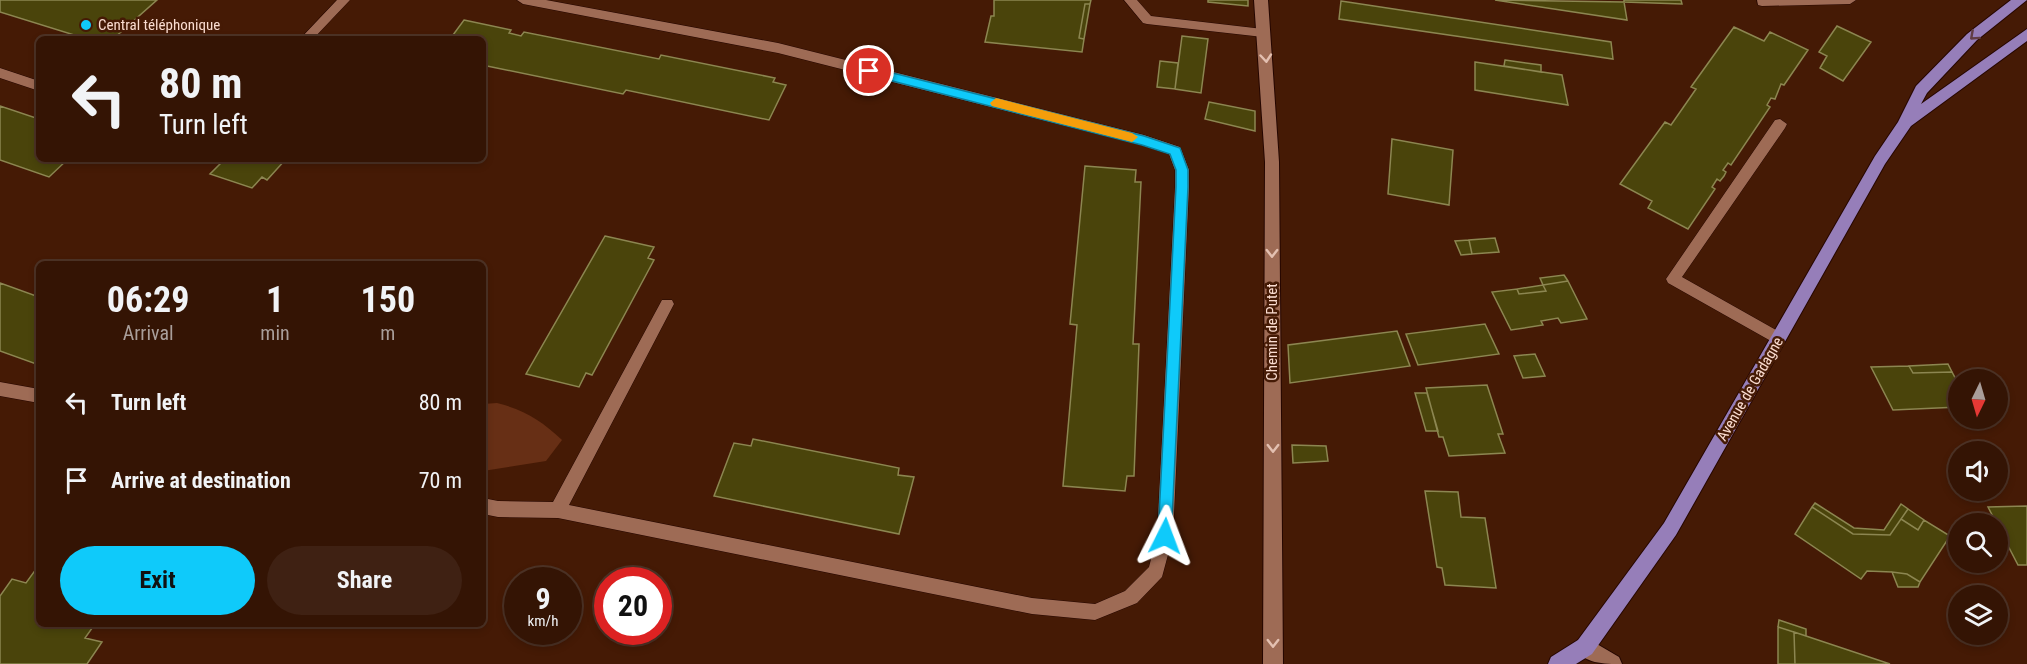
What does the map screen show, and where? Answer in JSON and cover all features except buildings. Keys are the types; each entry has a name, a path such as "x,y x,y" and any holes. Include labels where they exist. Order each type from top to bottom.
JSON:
{"main road":[{"name":"Avenue de Gadagne","path":"1558,664 1585,647 1670,529 1880,160 1904,125 1921,90 1979,31 2020,0"},
{"name":"Avenue de Gadagne","path":"1904,125 2027,34"}],"street":[{"name":"Chemin de Putet","path":"1261,0 1272,162 1273,664"},
{"path":"1585,647 1612,664"}],"lane":[{"path":"309,36 344,0"},
{"path":"486,507 498,509 558,510 1032,606 1095,612 1131,597 1156,571 1165,536 1182,170 1175,151 1144,140 778,48 523,0"},
{"path":"1130,0 1147,20 1263,33"},
{"path":"1761,2 1850,0"},
{"path":"0,73 36,85"},
{"path":"1778,339 1673,279 1780,124"},
{"path":"558,510 667,304"},
{"path":"0,389 36,395"}],"shaded area":[{"path":"497,403 516,409 547,427 562,440 546,461 486,471 486,404"}],"slow traffic":[{"path":"996,103 1132,137"}],"place":[{"name":"Central téléphonique","path":"86,25"}],"route":[{"path":"869,71 1144,140 1175,151 1182,170 1182,187 1165,536"}]}
